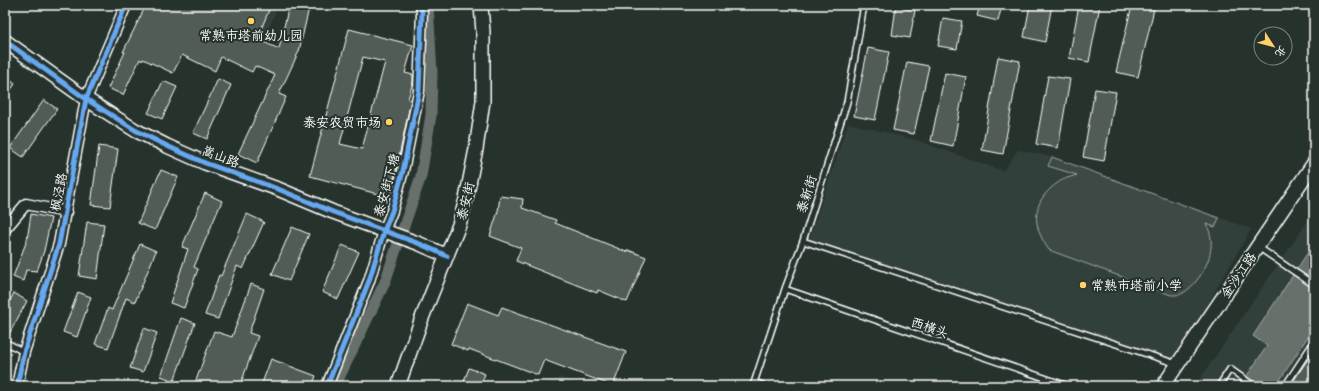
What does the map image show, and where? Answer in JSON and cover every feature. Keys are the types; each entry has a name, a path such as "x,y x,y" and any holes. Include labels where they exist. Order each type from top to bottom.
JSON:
{"street":[{"name":"枫泾路","path":"17,386 24,352 60,244 86,99 126,5"},
{"name":"泰安街下塘","path":"327,386 369,281 384,231 392,211 403,171 419,90 421,5"},
{"name":"泰安街","path":"398,386 422,318 459,225 466,199 482,109 483,32 481,5"},
{"name":"嵩山路","path":"5,42 86,99 135,130 167,146 206,163 278,189 333,212 420,244 447,256"},
{"name":"金沙江路","path":"1163,386 1314,163"},
{"path":"5,229 26,204 66,212"}],"lane":[{"name":"泰新街","path":"753,384 803,241 846,102 864,5"},
{"path":"803,241 1178,364"},
{"path":"1258,246 1314,285"},
{"name":"西横头","path":"785,289 1068,386"},
{"path":"5,342 24,352"},
{"path":"1285,386 1314,342"},
{"path":"1219,386 1230,369 1254,386"},
{"path":"753,384 765,386"}],"shaded area":[{"name":"常熟市塔前幼儿园","path":"196,5 278,5 266,36"},
{"name":"常熟市塔前小学","path":"848,123 916,140 1003,171 1018,150 1052,157 1251,229 1192,331 1172,359 809,240"},
{"path":"1052,157 1219,218 1215,227 1206,224 1211,238 1210,253 1205,267 1192,286 1181,294 1171,295 1049,250 1040,234 1036,218 1037,210 1044,195 1051,188 1065,179 1077,175 1048,166"},
{"path":"1314,212 1314,386 1195,386"},
{"path":"1314,243 1314,327 1276,386 1240,386 1267,346 1253,336"},
{"path":"561,378 583,386 535,386"}],"building":[{"path":"146,5 271,5 257,39 279,49 289,5 309,8 299,51 279,94 286,97 257,163 238,154 275,75 255,66 252,72 221,57 215,71 182,55 173,73 140,59 123,95 108,88 125,52 123,52"},
{"path":"980,5 1002,5 998,21 977,16"},
{"path":"1030,5 1052,5 1045,42 1024,37"},
{"path":"1079,5 1100,5 1089,62 1069,58"},
{"path":"1132,5 1147,5 1147,7 1154,9 1138,77 1116,72"},
{"path":"896,7 915,10 910,38 892,35"},
{"path":"943,18 962,21 957,49 938,46"},
{"name":"泰安农贸市场","path":"349,29 413,45 405,73 413,75 413,82 408,99 411,100 389,197 310,176","holes":["363,57 385,62 362,149 340,144"]},
{"path":"868,48 889,52 875,120 854,116"},
{"path":"998,57 1020,61 1003,154 982,150"},
{"path":"907,62 929,66 914,134 893,130"},
{"path":"945,73 966,77 953,146 931,141"},
{"path":"5,76 15,84 5,98"},
{"path":"1048,76 1070,79 1058,148 1036,144"},
{"path":"218,79 231,85 207,139 193,133"},
{"path":"163,81 177,87 162,119 148,113"},
{"path":"1095,89 1116,92 1104,161 1083,157"},
{"path":"44,100 57,109 23,157 10,148"},
{"path":"99,146 118,149 110,207 91,205"},
{"path":"161,170 178,177 155,230 138,223"},
{"path":"205,193 222,201 194,267 198,269 184,308 170,303 188,249 182,247"},
{"path":"500,196 523,199 522,208 556,220 555,223 627,252 628,250 646,257 627,302 598,290 597,293 516,261 521,248 490,236 498,211"},
{"path":"31,214 51,218 44,251 37,271 26,270 23,281 13,277 27,240"},
{"path":"247,214 264,222 243,269 237,266 218,319 205,315 219,275 221,276"},
{"path":"87,222 104,224 97,279 79,276"},
{"path":"292,227 309,234 289,281 272,274"},
{"path":"140,244 156,251 135,302 126,298 108,348 95,344 108,308 112,310"},
{"path":"342,245 359,252 338,299 322,292"},
{"path":"251,284 264,289 249,333 258,336 240,386 194,386 214,331 232,337"},
{"path":"78,292 91,297 77,337 63,332"},
{"path":"14,293 27,301 7,338 5,338 5,310"},
{"path":"467,303 498,315 502,307 626,352 613,386 544,360 538,375 469,349 468,351 451,344"},
{"path":"181,318 195,323 174,381 161,376"},
{"path":"144,328 157,333 143,372 130,368"},
{"path":"1314,350 1314,386 1290,386"},
{"path":"271,359 316,376 312,386 261,386"},
{"path":"469,368 485,374 480,386 462,386"}],"waterway":[{"path":"335,386 385,282 421,176 431,115 432,73 428,5"}],"cycle path":[{"path":"17,386 24,352 59,244 86,99 126,5"},
{"path":"327,386 369,281 384,231 392,211 403,171 419,91 421,5"},
{"path":"5,41 86,99 135,130 167,146 205,163 278,189 333,212 420,244 447,256"}],"place":[{"name":"常熟市塔前幼儿园","path":"251,21"},
{"name":"泰安农贸市场","path":"389,122"},
{"name":"常熟市塔前小学","path":"1083,285"}]}
